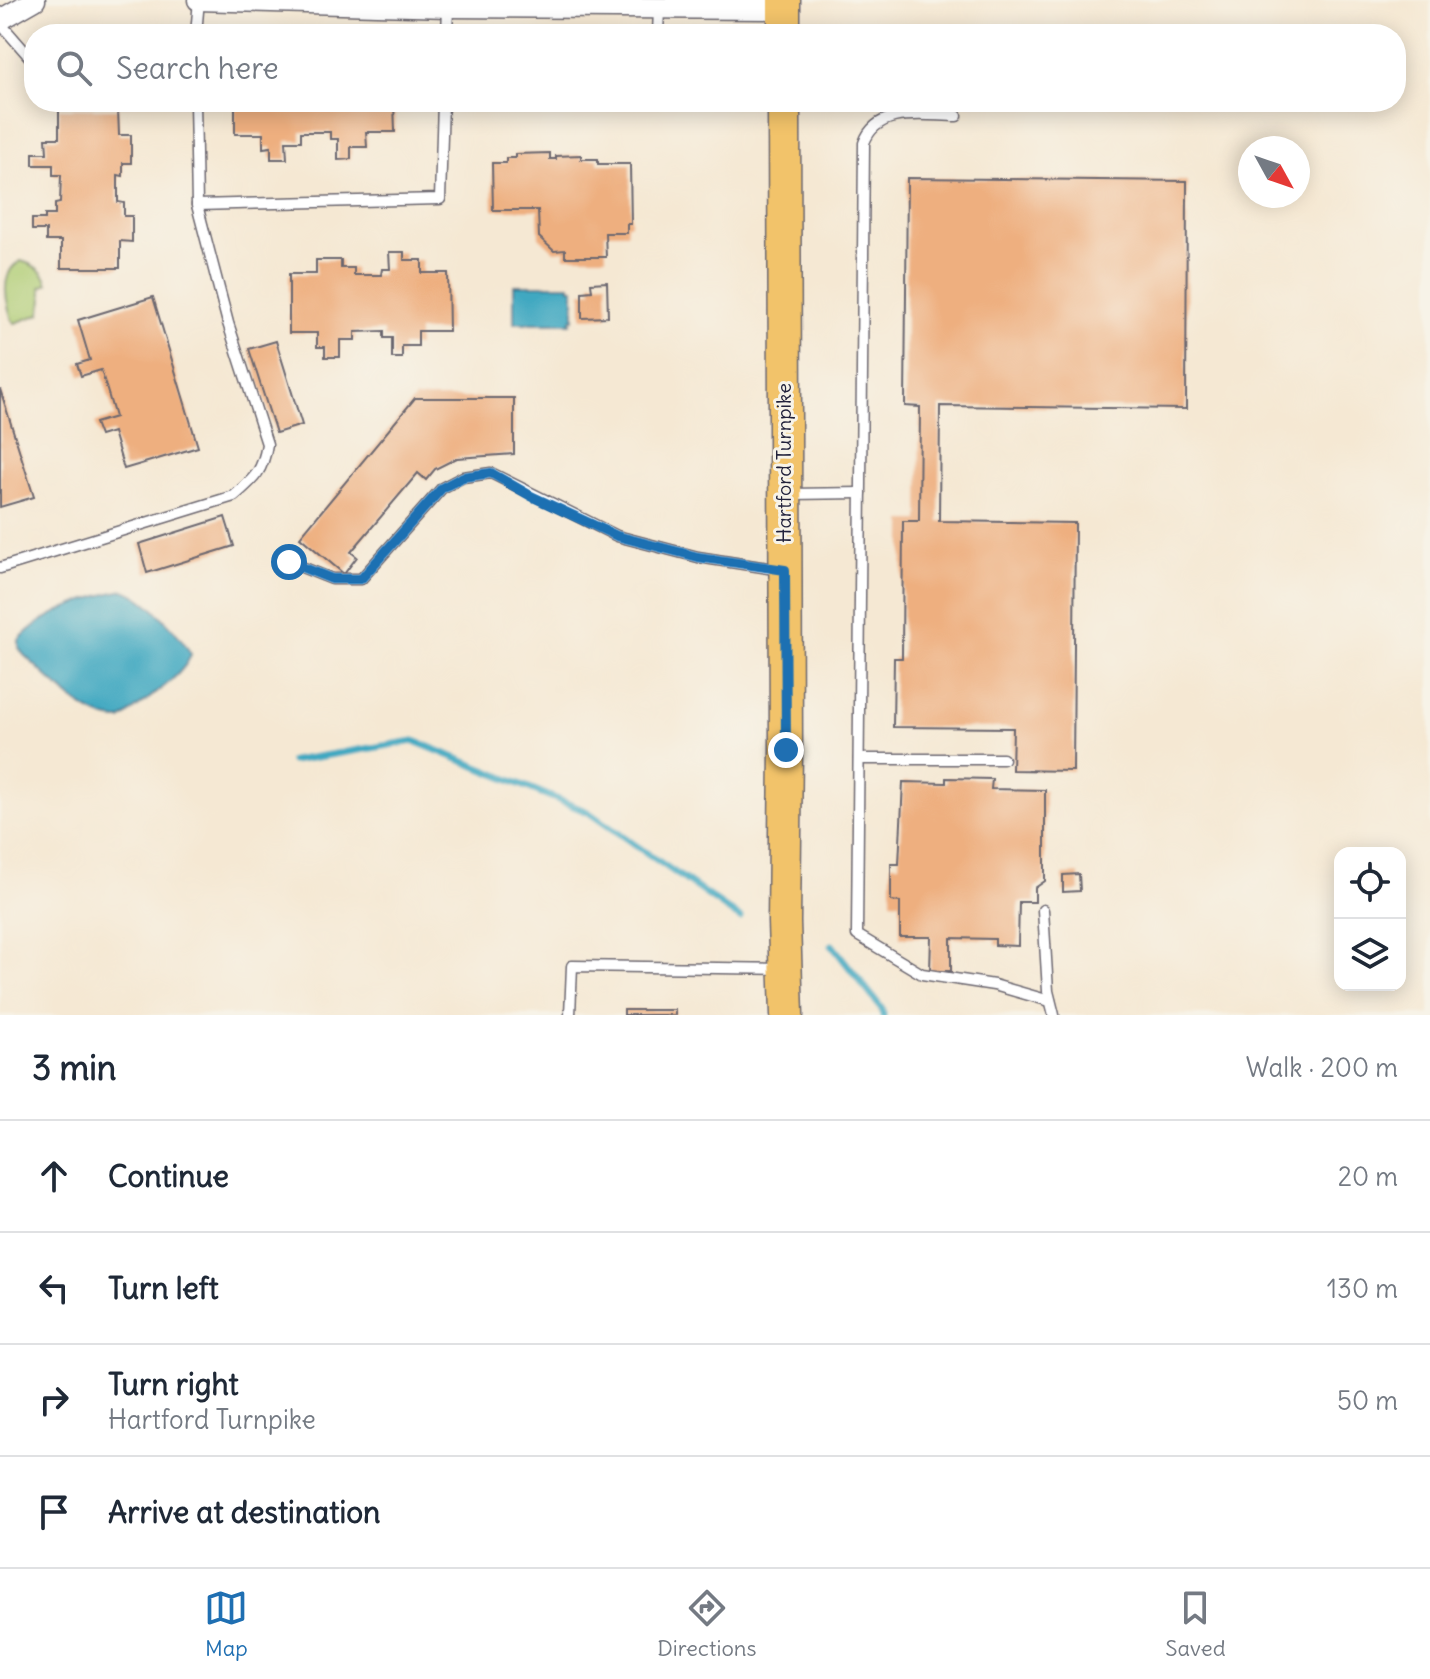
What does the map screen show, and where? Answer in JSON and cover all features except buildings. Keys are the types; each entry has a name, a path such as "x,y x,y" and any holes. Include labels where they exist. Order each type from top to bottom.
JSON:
{"main road":[{"name":"Hartford Turnpike","path":"784,112 787,1015"}],"street":[{"path":"0,21 35,0"},
{"path":"198,0 448,7 659,8 784,14"}],"lane":[{"path":"197,24 198,0"},
{"path":"447,24 448,7"},
{"path":"658,24 659,8"},
{"path":"0,21 24,50"},
{"path":"0,568 234,496 256,477 264,461 267,444 228,323 197,205 195,112"},
{"path":"197,205 440,199 443,112"},
{"path":"897,112 897,116"},
{"path":"957,116 897,116 879,122 864,143 857,935 922,974 994,985 1050,1001"},
{"path":"289,562 332,579 361,579 442,488 463,477 491,473 531,496 617,536 684,554 785,570"},
{"path":"784,494 861,493"},
{"path":"859,759 1003,759"},
{"path":"1043,910 1050,1001 1054,1015"},
{"path":"570,1015 572,966 785,969"}],"green space":[{"path":"21,261 38,269 48,284 41,287 43,300 40,314 15,323 6,286 10,271"}],"water":[{"path":"514,285 570,285 574,288 574,319 571,323 514,323"},
{"path":"124,590 143,600 162,617 191,654 171,680 121,720 95,714 69,696 24,655 19,648 19,640 53,614"}],"waterway":[{"path":"292,761 414,741 588,812 740,918"},
{"path":"832,945 882,1009 883,1015"}],"route":[{"path":"289,562 332,579 361,579 434,494 450,481 491,473 588,524 644,545 785,570 786,750"}]}
